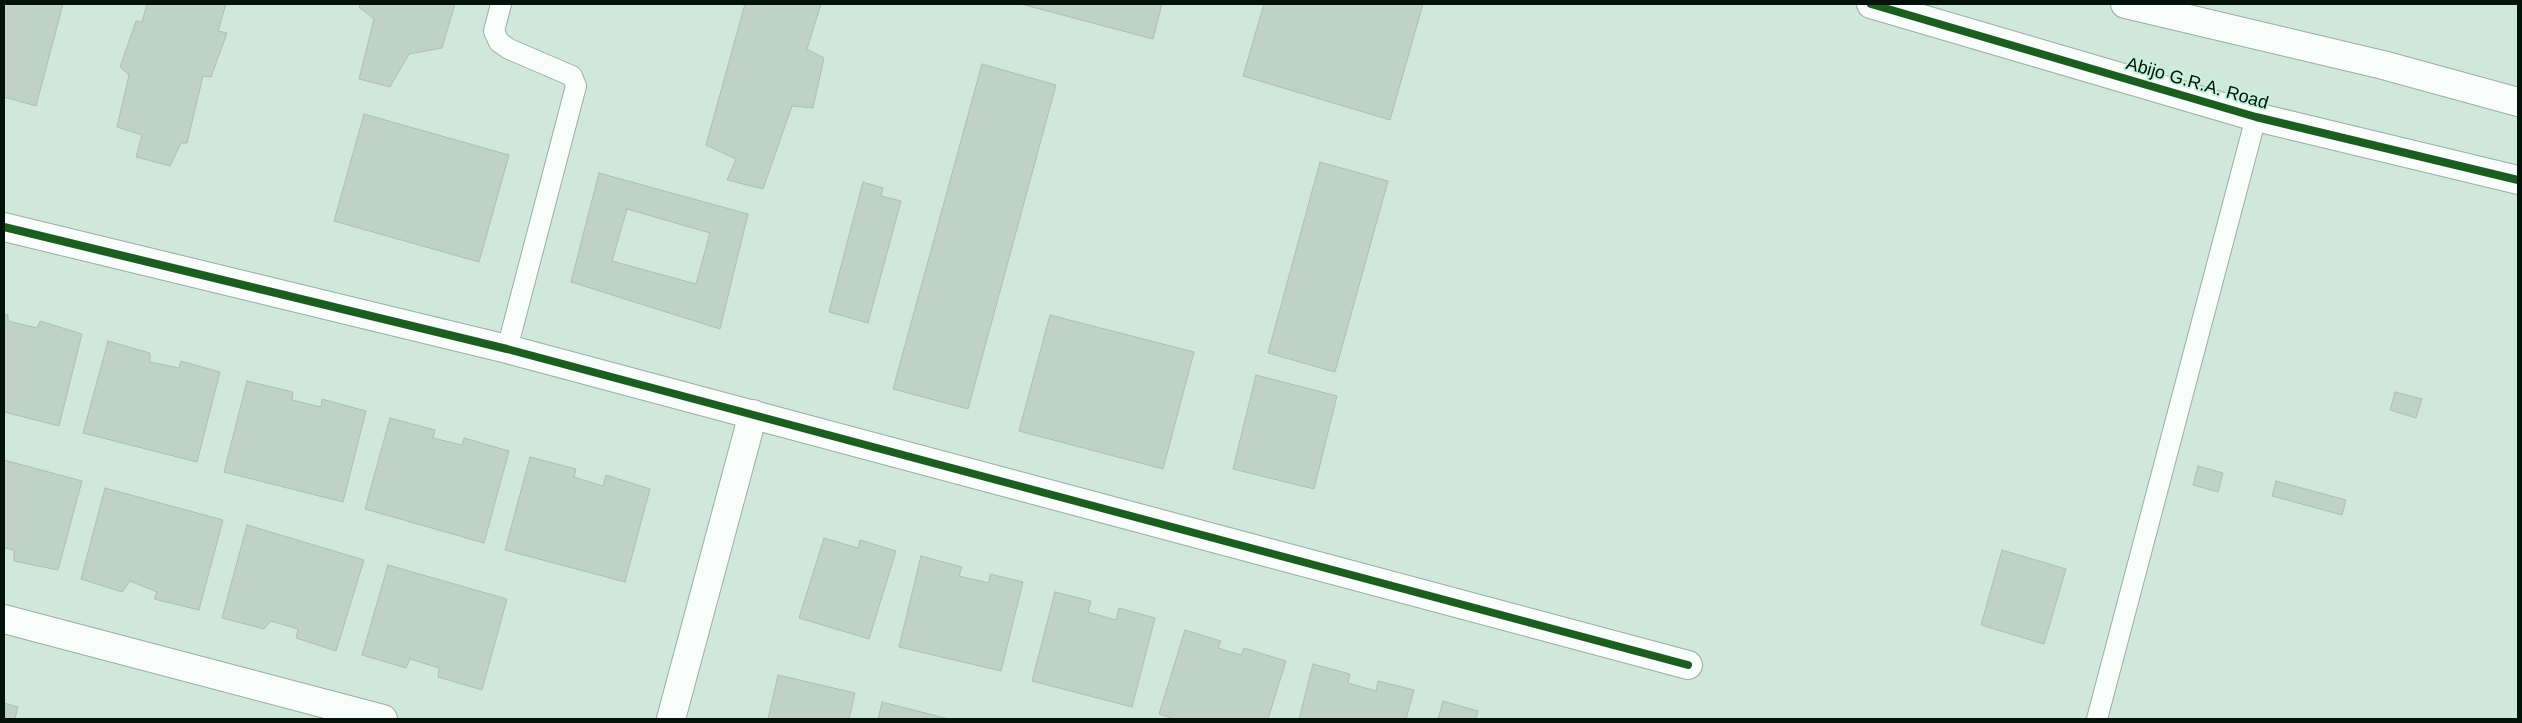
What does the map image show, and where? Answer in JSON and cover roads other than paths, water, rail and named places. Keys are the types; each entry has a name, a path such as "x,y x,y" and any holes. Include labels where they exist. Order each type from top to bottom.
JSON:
{"street":[{"name":"Abijo G.R.A. Road","path":"1871,4 2256,117 2518,180"},
{"path":"2125,4 2382,65 2518,102"},
{"path":"4,227 507,349 1688,665"},
{"path":"672,719 753,414"},
{"path":"4,619 383,719"}],"lane":[{"path":"501,4 494,31 499,42 509,49 572,76 576,86 507,349"},
{"path":"2097,719 2256,117"}]}
